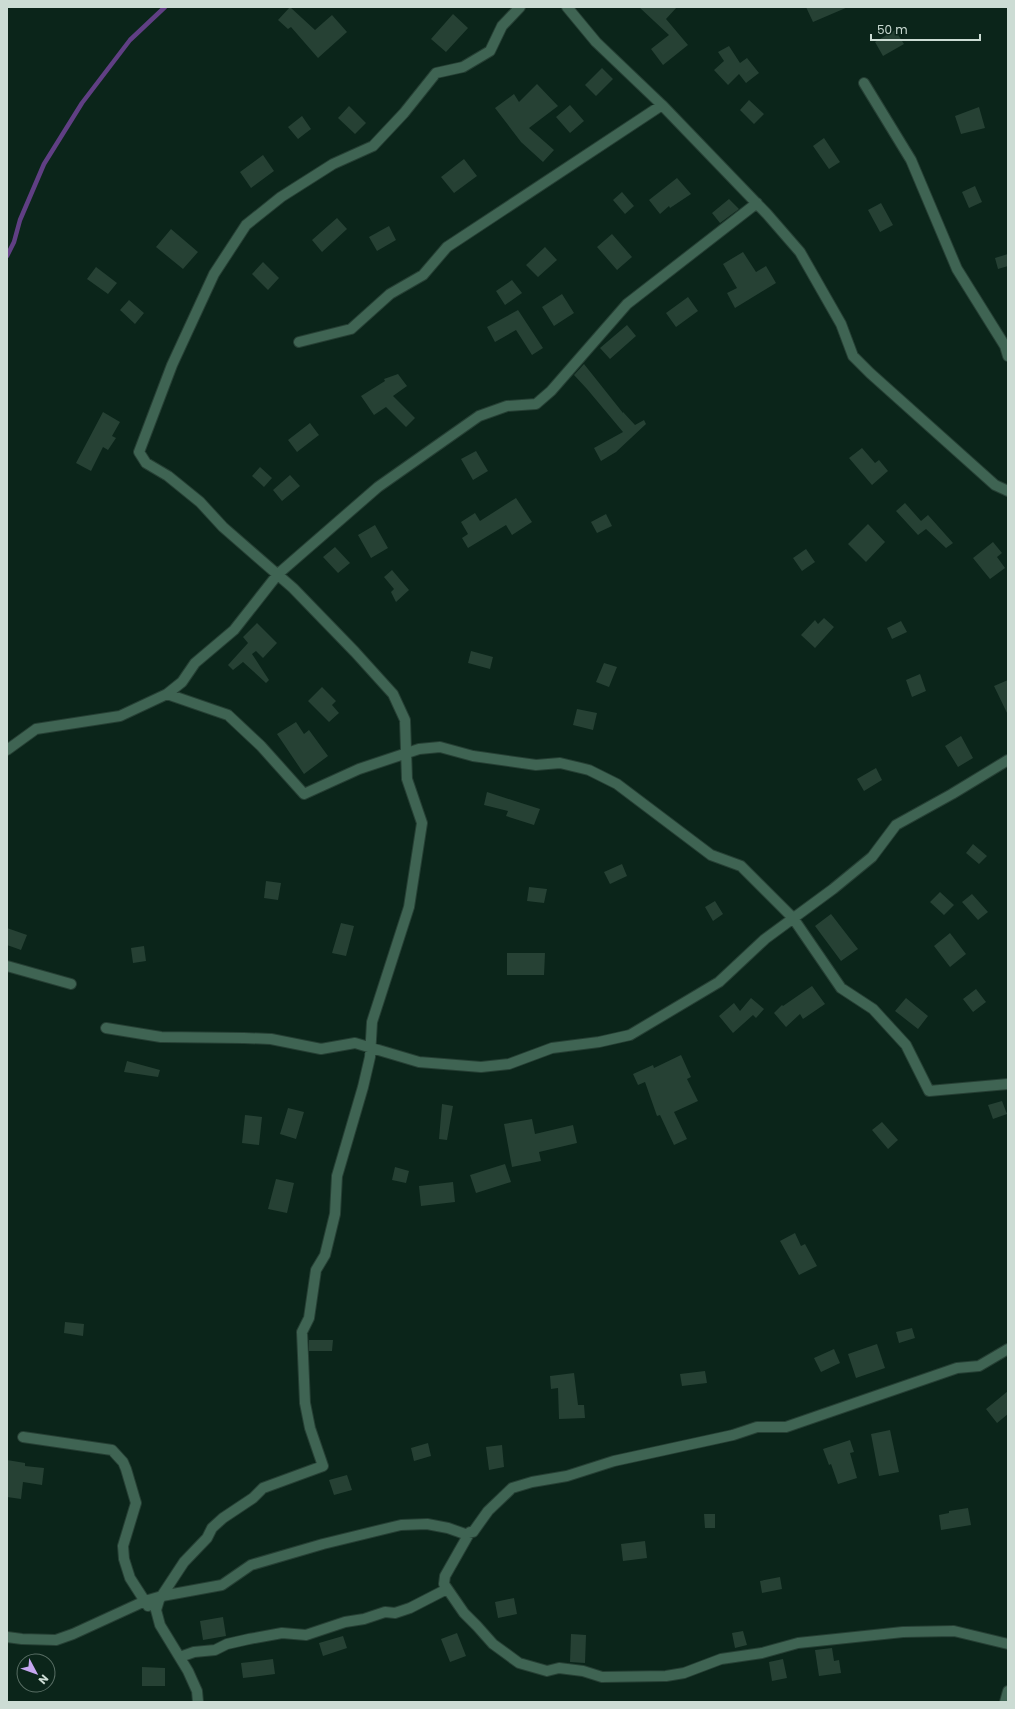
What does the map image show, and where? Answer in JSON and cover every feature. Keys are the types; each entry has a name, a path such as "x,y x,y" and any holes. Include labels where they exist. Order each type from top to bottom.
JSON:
{"street":[{"path":"160,1625 156,1610 162,1596 184,1562 207,1538 212,1528 223,1518 253,1498 263,1488 323,1466 310,1428 305,1404 302,1332 309,1318 316,1270 325,1255 336,1214 337,1176 363,1087 370,1057 372,1022 409,907 422,823 407,779 405,720 393,694 293,588 224,527 200,502 168,476 146,463 139,452 172,365 214,274 246,225 281,197 333,164 373,146 404,113 436,73 463,67 490,51 502,26 520,7"},
{"path":"568,7 596,42 662,105 757,203 800,252 842,324 853,356 870,373 995,484 1008,491"},
{"path":"864,83 911,160 958,269 1006,346 1008,356"},
{"path":"299,342 351,328 390,294 423,275 448,247 662,105"},
{"path":"7,750 36,729 120,716 168,694 182,682 196,663 234,630 278,574 378,487 479,416 507,406 536,404 551,391 626,304 757,203"},
{"path":"168,694 228,715 261,746 304,794 359,769 419,749 440,747 473,756 536,765 560,763 589,770 617,784 711,855 741,866 793,918 841,988 873,1008 906,1045 929,1091 1008,1084"},
{"path":"106,1028 161,1037 271,1039 321,1049 355,1043 419,1062 481,1067 509,1064 552,1048 599,1042 630,1035 719,982 765,939 833,889 872,857 896,825 952,794 1008,760"},
{"path":"7,966 71,984"},
{"path":"7,1637 22,1640 56,1640 162,1596 222,1584 251,1565 323,1544 401,1525 427,1524 448,1528 465,1534 473,1532 488,1511 512,1488 532,1482 567,1476 614,1461 733,1435 757,1427 786,1427 957,1368 979,1366 1008,1349"},
{"path":"23,1437 112,1450 123,1462 136,1503 123,1546 124,1558 130,1578 180,1657 197,1692 198,1702"},
{"path":"470,1532 445,1576 444,1584 464,1613 478,1626 493,1644 519,1663 546,1671 559,1668 583,1671 602,1677 666,1676 684,1673 721,1659 762,1653 798,1643 903,1632 954,1631 1008,1644"},
{"path":"180,1657 194,1652 215,1650 227,1644 249,1639 282,1633 306,1635 345,1622 364,1619 385,1612 395,1613 410,1608 447,1589"},
{"path":"1005,1702 1008,1691"}],"building":[{"path":"290,7 315,30 332,15 347,32 318,58 291,27 288,29 278,20"},
{"path":"639,7 677,7 666,19 688,45 663,65 651,49 669,35"},
{"path":"806,7 848,7 813,22"},
{"path":"453,14 468,28 446,52 431,39"},
{"path":"895,30 904,44 883,56 875,42"},
{"path":"729,46 740,63 747,58 759,73 746,83 739,74 728,85 714,70 724,61 718,52"},
{"path":"602,68 613,79 596,96 585,85"},
{"path":"537,84 558,106 529,128 554,150 543,162 521,142 495,108 514,94 519,102"},
{"path":"749,100 764,114 754,124 740,110"},
{"path":"570,105 584,121 570,133 556,117"},
{"path":"349,106 366,123 355,134 338,118"},
{"path":"979,107 985,128 961,134 955,116"},
{"path":"302,116 311,129 298,139 288,127"},
{"path":"824,138 840,162 829,169 813,146"},
{"path":"263,155 274,171 251,188 240,172"},
{"path":"464,159 477,176 454,193 441,177"},
{"path":"677,178 691,194 670,208 669,206 660,214 649,200"},
{"path":"975,186 982,202 969,208 962,192"},
{"path":"622,192 634,206 625,214 613,200"},
{"path":"729,199 739,209 720,223 712,213"},
{"path":"881,203 893,225 880,232 868,210"},
{"path":"337,218 347,229 322,252 312,240"},
{"path":"389,226 396,240 377,251 369,237"},
{"path":"171,229 198,252 183,269 156,247"},
{"path":"612,234 632,257 617,270 597,247"},
{"path":"545,247 557,260 538,277 526,265"},
{"path":"743,252 756,272 766,266 776,283 735,308 727,293 737,288 723,264"},
{"path":"1008,254 1008,266 998,269 995,258"},
{"path":"263,262 279,278 268,290 252,274"},
{"path":"96,267 117,283 108,294 87,279"},
{"path":"512,280 522,293 505,305 496,291"},
{"path":"562,294 574,313 554,326 542,307"},
{"path":"688,297 698,311 676,327 666,313"},
{"path":"129,300 144,313 135,324 120,310"},
{"path":"518,310 543,348 532,355 516,330 495,342 487,327"},
{"path":"627,325 636,336 610,359 600,348"},
{"path":"584,364 623,413 635,425 644,420 646,424 616,452 601,461 594,448 623,432 574,375"},
{"path":"398,374 407,386 393,396 415,418 406,427 386,407 374,415 361,396 385,381 384,379"},
{"path":"103,412 120,422 112,436 116,438 108,450 103,447 91,471 76,463"},
{"path":"310,423 319,435 297,452 288,440"},
{"path":"862,448 875,463 879,460 888,471 872,485 849,458"},
{"path":"476,451 488,471 473,480 461,459"},
{"path":"260,467 272,478 264,487 252,476"},
{"path":"290,475 300,486 282,501 273,490"},
{"path":"516,498 532,522 512,535 506,525 468,548 462,538 468,534 461,522 475,513 480,521"},
{"path":"905,503 921,521 928,515 953,543 946,548 926,529 918,535 896,511"},
{"path":"606,514 612,526 597,533 591,522"},
{"path":"868,524 885,542 866,562 848,544"},
{"path":"375,525 388,548 371,558 358,535"},
{"path":"993,542 1002,553 997,557 1005,568 990,579 973,558"},
{"path":"335,547 350,563 338,573 323,557"},
{"path":"806,549 815,562 802,571 793,558"},
{"path":"392,570 409,590 396,602 391,592 394,589 384,577"},
{"path":"824,618 834,627 815,648 801,635 815,620 818,624"},
{"path":"901,621 907,632 892,639 887,628"},
{"path":"257,623 277,643 263,658 256,651 252,654 269,680 266,683 243,662 233,670 228,665 248,643 243,637"},
{"path":"471,651 493,657 490,669 468,663"},
{"path":"604,663 617,667 609,687 596,682"},
{"path":"920,674 926,691 912,697 906,680"},
{"path":"1008,680 1008,715 994,686"},
{"path":"322,687 336,701 332,705 339,713 329,722 308,701"},
{"path":"577,709 597,713 593,730 573,725"},
{"path":"296,722 304,734 309,730 328,756 304,774 277,734"},
{"path":"961,736 973,758 958,767 945,746"},
{"path":"876,768 882,780 864,791 857,779"},
{"path":"487,792 540,809 534,825 506,816 508,811 484,805"},
{"path":"973,844 987,856 979,864 966,853"},
{"path":"622,864 627,876 610,884 604,872"},
{"path":"266,881 281,883 278,900 264,898"},
{"path":"529,887 547,889 544,903 527,901"},
{"path":"940,892 954,905 944,915 930,902"},
{"path":"972,894 988,912 978,920 962,902"},
{"path":"715,901 723,914 713,921 705,907"},
{"path":"831,914 858,949 841,961 815,926"},
{"path":"341,923 354,926 346,956 332,953"},
{"path":"7,928 27,935 21,950 7,945"},
{"path":"950,933 966,954 950,967 934,946"},
{"path":"144,946 146,961 133,963 131,948"},
{"path":"507,953 545,953 544,975 507,975"},
{"path":"812,986 825,1004 803,1019 800,1014 786,1027 774,1013 782,1005 783,1006"},
{"path":"976,989 986,1002 973,1012 963,999"},
{"path":"751,998 764,1009 756,1018 753,1015 733,1033 719,1016 734,1003 740,1011"},
{"path":"906,998 928,1016 918,1029 895,1011"},
{"path":"681,1055 691,1077 687,1079 698,1101 674,1112 687,1139 674,1145 660,1115 657,1116 645,1082 638,1085 633,1074 653,1065 654,1068"},
{"path":"127,1061 160,1070 158,1077 124,1072"},
{"path":"1002,1101 1007,1114 993,1119 988,1105"},
{"path":"442,1104 453,1106 447,1140 439,1139"},
{"path":"288,1108 304,1112 296,1139 280,1134"},
{"path":"245,1115 262,1117 259,1145 242,1143"},
{"path":"532,1119 535,1134 573,1125 577,1143 539,1152 541,1161 512,1167 504,1124"},
{"path":"882,1122 898,1140 888,1149 872,1130"},
{"path":"505,1164 511,1182 476,1193 470,1175"},
{"path":"395,1167 409,1171 406,1183 392,1180"},
{"path":"276,1179 294,1183 287,1213 268,1209"},
{"path":"453,1182 455,1202 421,1206 419,1186"},
{"path":"795,1233 801,1246 805,1244 817,1266 799,1275 780,1241"},
{"path":"65,1322 84,1324 83,1336 64,1333"},
{"path":"912,1328 915,1338 899,1343 896,1332"},
{"path":"309,1340 333,1340 332,1351 309,1351"},
{"path":"877,1344 885,1368 856,1378 848,1354"},
{"path":"834,1349 840,1363 821,1372 814,1358"},
{"path":"705,1371 707,1383 682,1386 680,1374"},
{"path":"574,1373 578,1405 584,1405 585,1418 559,1419 558,1388 551,1389 550,1376"},
{"path":"1008,1391 1008,1414 997,1423 986,1409"},
{"path":"890,1430 899,1472 879,1476 871,1434"},
{"path":"850,1440 854,1452 850,1453 857,1478 838,1484 831,1464 829,1465 823,1449"},
{"path":"428,1443 431,1456 414,1461 411,1448"},
{"path":"502,1445 504,1467 489,1470 486,1447"},
{"path":"7,1460 25,1463 25,1466 44,1468 42,1485 23,1482 21,1499 7,1497"},
{"path":"347,1475 352,1490 334,1495 329,1480"},
{"path":"968,1508 971,1525 941,1530 939,1515 949,1513 949,1511"},
{"path":"704,1514 715,1514 715,1528 705,1528"},
{"path":"645,1541 647,1558 623,1561 621,1544"},
{"path":"780,1577 782,1589 762,1593 760,1581"},
{"path":"514,1598 517,1614 498,1618 495,1602"},
{"path":"223,1617 226,1636 203,1640 200,1621"},
{"path":"743,1631 747,1645 735,1648 732,1633"},
{"path":"457,1633 466,1656 450,1662 441,1639"},
{"path":"571,1634 586,1635 585,1663 570,1662"},
{"path":"343,1636 347,1648 323,1656 319,1643"},
{"path":"832,1648 834,1661 839,1660 841,1673 819,1676 815,1650"},
{"path":"273,1659 275,1674 243,1678 241,1663"},
{"path":"783,1659 787,1678 772,1681 769,1662"},
{"path":"142,1667 165,1668 165,1686 142,1686"}],"waterway":[{"path":"7,256 14,242 20,220 44,164 82,103 130,40 165,7"}]}
